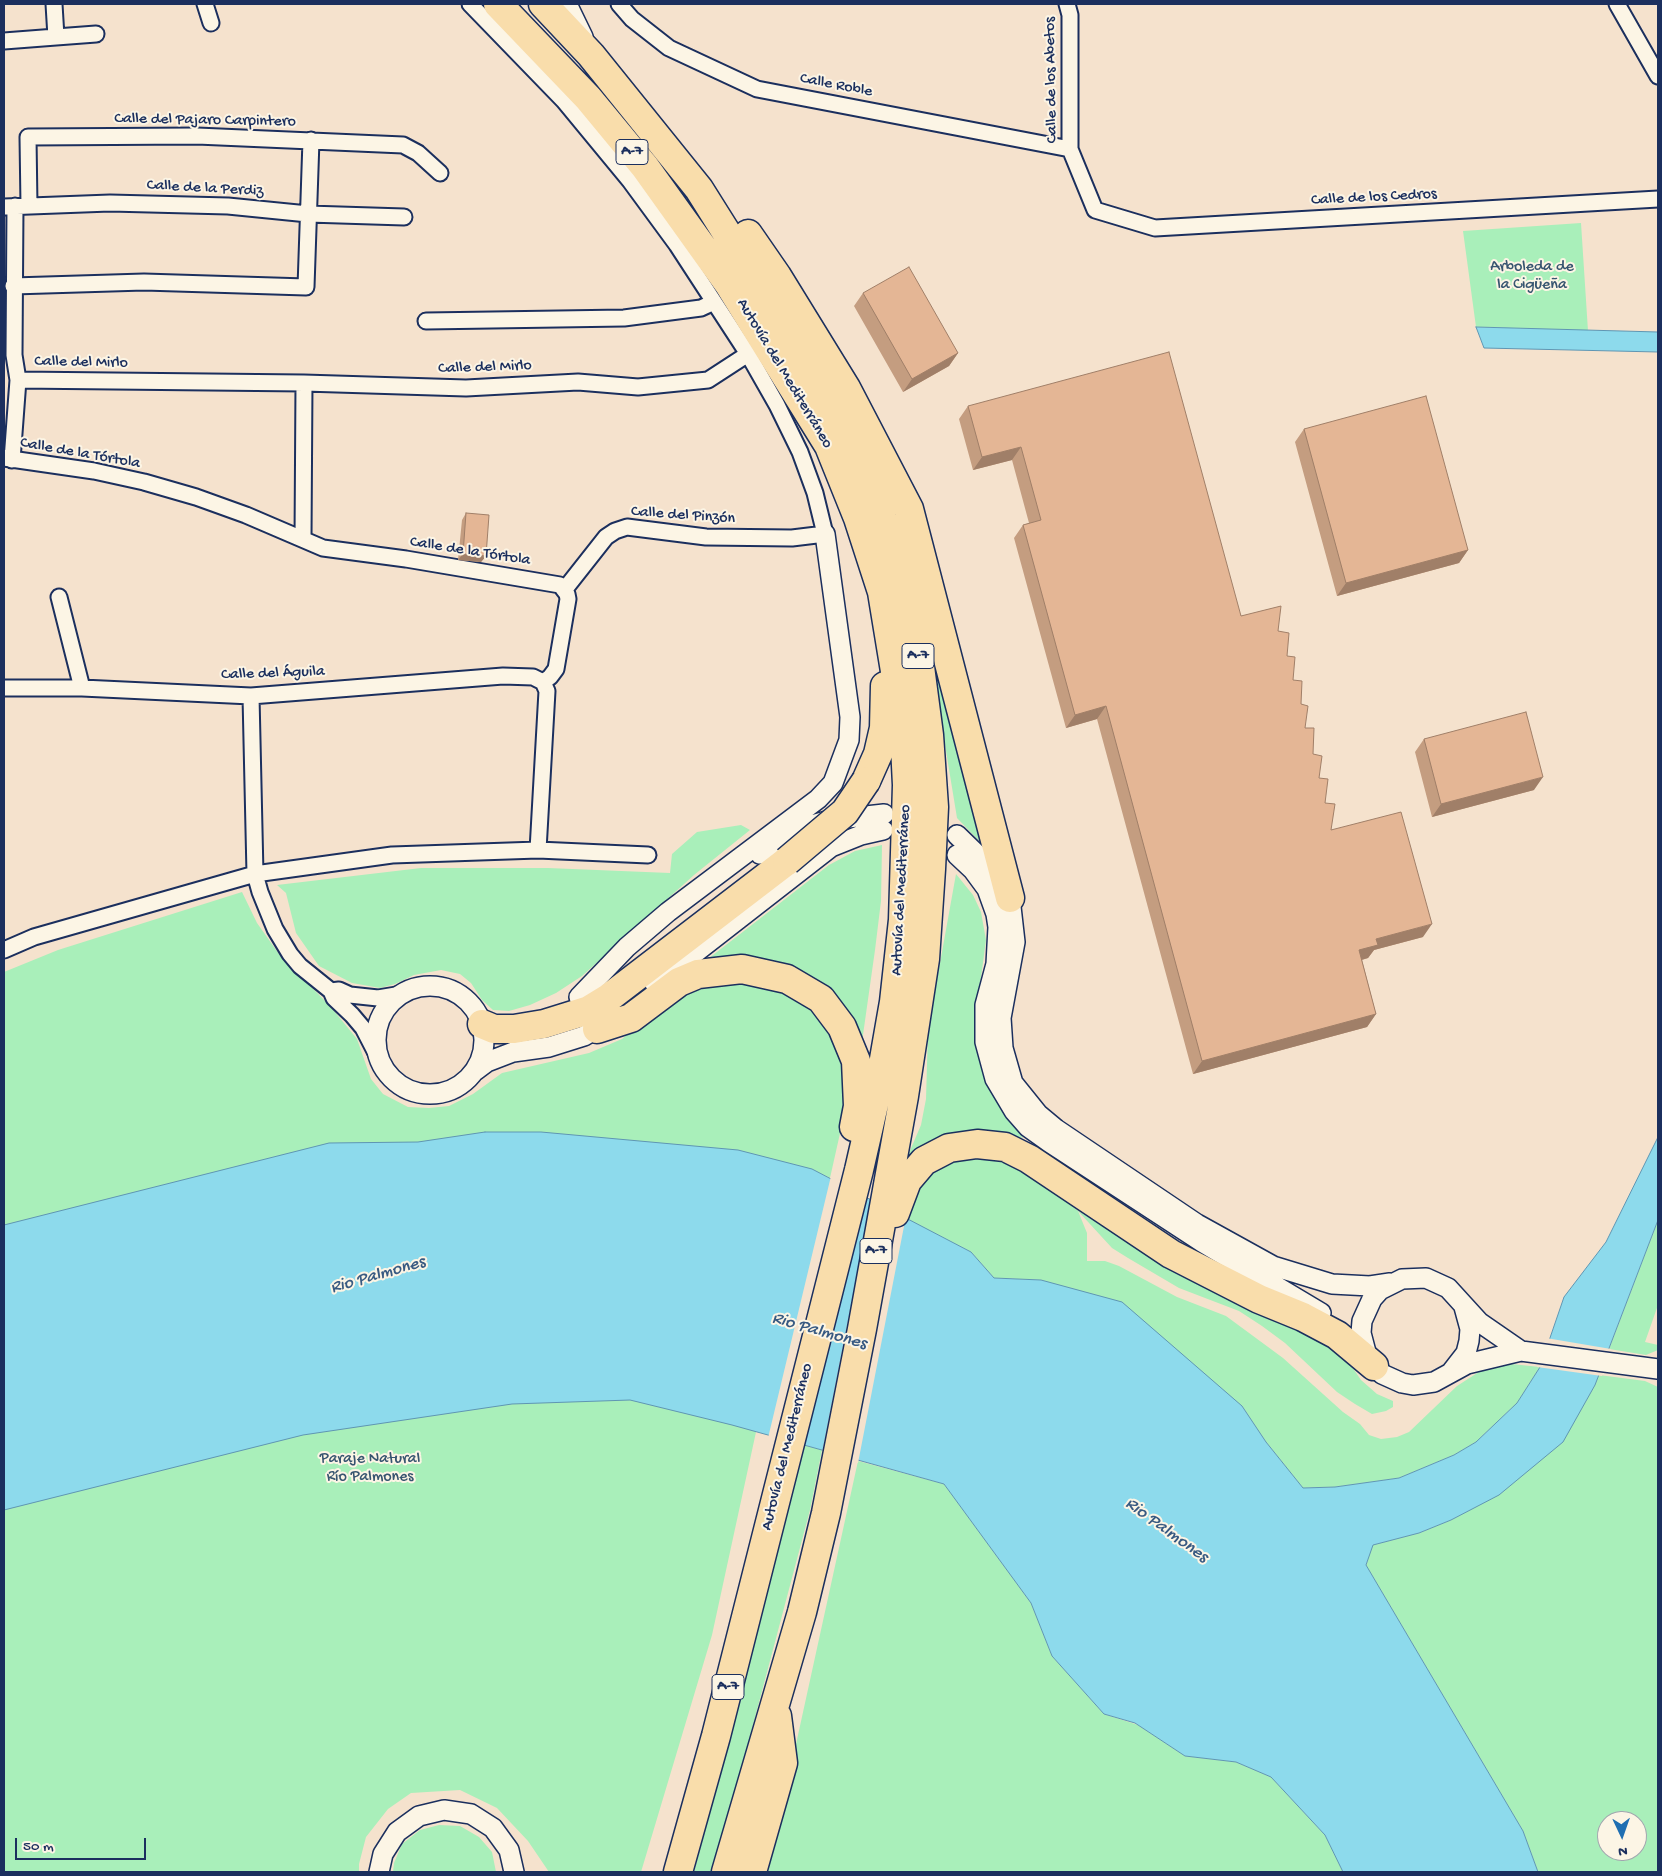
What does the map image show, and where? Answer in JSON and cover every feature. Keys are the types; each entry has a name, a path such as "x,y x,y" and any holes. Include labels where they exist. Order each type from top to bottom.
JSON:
{"highway":[{"name":"Autovía del Mediterráneo","path":"498,4 588,98 645,167 728,282 829,446 858,518 882,592 904,726 907,785 906,861 894,1002 883,1065 859,1170 773,1502 716,1736 678,1872"},
{"name":"Autovía del Mediterráneo","path":"543,4 591,54 699,188 826,392 857,453 882,517 901,576 919,659 929,735 934,807 925,959 898,1177"},
{"path":"699,188 725,202 777,276 846,388 909,509 1010,898"},
{"path":"479,1018 494,1029 514,1029 544,1024 589,1010 607,999 787,861 845,812 866,781 878,754 884,728 886,698 883,658 874,615 882,592"},
{"path":"597,1029 631,1018 679,982 698,974 742,969 787,979 821,999 842,1027 856,1061 858,1106 851,1144 859,1170"},
{"path":"726,1872 776,1705 826,1513 862,1329 881,1285 897,1201 898,1177 949,1148 977,1144 1005,1147 1029,1158 1171,1254 1259,1299 1303,1317 1337,1335 1369,1356"},
{"path":"752,1872 783,1764 776,1705"},
{"path":"739,1829 740,1872"}],"street":[{"path":"54,4 56,37"},
{"path":"205,4 211,23"},
{"path":"470,4 570,108 630,181 677,245 748,354 800,452 815,493 825,534 850,717 849,740 833,784 818,799 661,918 627,947 579,997"},
{"path":"568,4 591,54"},
{"name":"Calle Roble","path":"619,4 632,19 669,48 757,89 1070,149"},
{"name":"Calle de los Abetos","path":"1067,4 1070,15 1070,149 1095,210"},
{"path":"1616,4 1658,76"},
{"path":"4,41 96,34"},
{"name":"Calle del Pajaro Carpintero","path":"16,206 28,137 197,136 403,145 418,153 440,173"},
{"path":"13,286 144,282 306,287 311,140"},
{"name":"Calle de los Cedros","path":"1095,210 1155,228 1658,199"},
{"name":"Calle de la Perdiz","path":"16,206 110,202 228,206 308,214 404,217"},
{"path":"8,459 18,380 9,355 16,206"},
{"path":"426,321 624,318 701,308 714,302"},
{"name":"Calle del Mirlo","path":"18,380 304,383 466,388 578,382 638,387 708,380 748,354"},
{"path":"304,383 304,539"},
{"name":"Calle de la Tórtola","path":"8,459 94,471 144,482 213,503 323,548 555,583 564,589"},
{"name":"Calle del Pinzón","path":"564,589 606,538 616,530 627,527 706,537 792,538 825,534"},
{"path":"538,850 547,691 543,682 556,669 568,599 564,589"},
{"path":"59,597 82,688"},
{"name":"Calle del Águila","path":"4,688 82,688 251,696 502,676 534,677 543,682"},
{"path":"251,696 255,874 274,928 300,966 331,991 334,998 363,1028 383,1068 395,1082 410,1091 422,1094 440,1093 458,1087 475,1070 499,1056 549,1047 584,1036 597,1029 831,847 861,835 883,822 830,820 809,826 777,843 753,860 579,997 536,1015 512,1020 479,1018"},
{"path":"957,835 992,869 1010,898 1015,942 1000,1018 1003,1048 1013,1082 1025,1100 1038,1114 1056,1130 1197,1224 1273,1266 1332,1284 1370,1286 1408,1278 1426,1278 1448,1288 1479,1322 1521,1351"},
{"path":"4,950 34,937 255,874 392,855 538,850 648,854"},
{"path":"957,855 973,870 987,889 996,914 998,927 996,964 985,1005 985,1042 996,1079 1014,1111 1028,1126 1048,1142 1202,1242 1329,1317 1350,1332 1391,1380 1413,1385 1434,1382 1451,1372 1480,1360 1521,1351 1651,1369"},
{"path":"331,991 339,990 350,995 378,998 402,994 425,986 449,990 469,1003 479,1018 484,1048 475,1070"},
{"path":"378,1057 375,1045 379,1021 392,1001 402,994"},
{"path":"1369,1356 1361,1333 1366,1309 1376,1294 1390,1283"},
{"path":"1451,1372 1466,1353 1469,1341 1470,1329 1464,1306"},
{"path":"379,1872 383,1854 397,1832 418,1816 431,1812 458,1811 471,1814 493,1828 526,1872"},
{"path":"509,1850 514,1872"}],"green space":[{"name":"Arboleda de la Cigüeña","path":"1581,223 1588,331 1476,327 1463,231"},
{"path":"926,629 986,848 957,818"},
{"path":"741,825 750,830 694,875 582,976 556,993 530,1005 509,1011 493,1010 482,1000 471,983 460,974 441,970 414,975 395,984 380,988 352,983 319,966 296,933 286,893 277,885 421,868 548,868 670,873 672,854 697,832"},
{"path":"882,845 881,901 860,1056 800,973 776,961 739,958 704,962 829,865 855,851"},
{"path":"956,874 973,895 981,912 986,940 974,1030 980,1060 1007,1116 1023,1138 991,1131 958,1133 906,1160 921,1125 926,1099 928,1030"},
{"name":"Paraje Natural Río Palmones","path":"242,892 257,923 279,954 330,1006 357,1039 371,1079 383,1094 408,1107 429,1108 449,1106 473,1094 502,1073 589,1053 622,1039 665,1001 698,984 729,979 786,989 825,1018 847,1069 843,1120 830,1178 821,1174 756,1432 712,1635 641,1872 549,1872 528,1841 497,1808 460,1790 411,1793 388,1809 366,1837 359,1864 359,1872 4,1872 4,972 58,950"},
{"path":"996,1154 1022,1167 1077,1210 1154,1259 1212,1291 1308,1333 1332,1348 1350,1364 1361,1380 1377,1394 1393,1401 1393,1407 1386,1411 1372,1414 1355,1404 1337,1392 1285,1343 1239,1311 1179,1288 1112,1248 1078,1211 1087,1233 1087,1261 1105,1261 1119,1266 1177,1297 1226,1316 1283,1358 1343,1412 1360,1424 1369,1435 1381,1439 1397,1437 1409,1432 1457,1386 1485,1368 1502,1363 1540,1367 1517,1403 1476,1442 1454,1455 1399,1478 1335,1487 1303,1488 1266,1442 1242,1406 1041,1280 994,1278 971,1252 905,1219 914,1184 946,1158"},
{"path":"1658,1220 1658,1305 1645,1342 1658,1345 1658,1350 1646,1355 1609,1349"},
{"path":"1599,1375 1645,1381 1658,1387 1658,1872 1538,1872 1523,1831 1366,1565 1372,1545 1419,1533 1451,1520 1499,1494 1586,1401"},
{"path":"804,1445 822,1450 810,1510 714,1872 694,1872"},
{"path":"858,1461 944,1484 1031,1603 1052,1656 1104,1714 1138,1725 1185,1756 1236,1762 1271,1777 1325,1835 1343,1872 768,1872"},
{"path":"439,1825 460,1826 479,1837 492,1852 496,1872 393,1872 394,1863 402,1844 420,1830"}],"water":[{"path":"1476,327 1658,332 1658,352 1484,348"},
{"name":"Rio Palmones","path":"485,1132 541,1132 738,1150 812,1169 971,1252 994,1278 1041,1280 1122,1302 1242,1406 1266,1442 1303,1488 1335,1487 1399,1478 1454,1455 1476,1442 1517,1403 1540,1367 1564,1297 1606,1242 1658,1137 1658,1220 1595,1385 1563,1442 1499,1495 1451,1520 1419,1533 1373,1545 1366,1565 1523,1831 1538,1872 1343,1872 1325,1835 1271,1777 1236,1762 1185,1756 1135,1723 1104,1714 1052,1656 1031,1603 944,1484 732,1425 630,1400 512,1404 303,1435 4,1510 4,1225 329,1143 418,1142"}],"pier":[{"path":"831,1176 866,1195 803,1448 768,1438"},
{"path":"872,1198 906,1216 858,1463 822,1453"},
{"path":"1546,1338 1611,1349 1602,1376 1537,1367"}],"building":[{"path":"909,267 958,353 912,379 863,293"},
{"path":"1169,352 1241,616 1281,606 1278,631 1289,633 1287,656 1295,657 1293,680 1302,681 1301,704 1308,706 1305,728 1314,728 1313,754 1322,756 1319,778 1328,779 1325,803 1335,804 1331,830 1401,812 1432,924 1376,939 1378,945 1359,950 1376,1014 1202,1061 1106,706 1075,715 1023,525 1041,520 1021,447 982,457 968,406"},
{"path":"1426,396 1468,550 1346,583 1304,429"},
{"path":"466,513 489,515 486,556 463,554"},
{"path":"1526,712 1543,777 1441,804 1424,739"}]}
